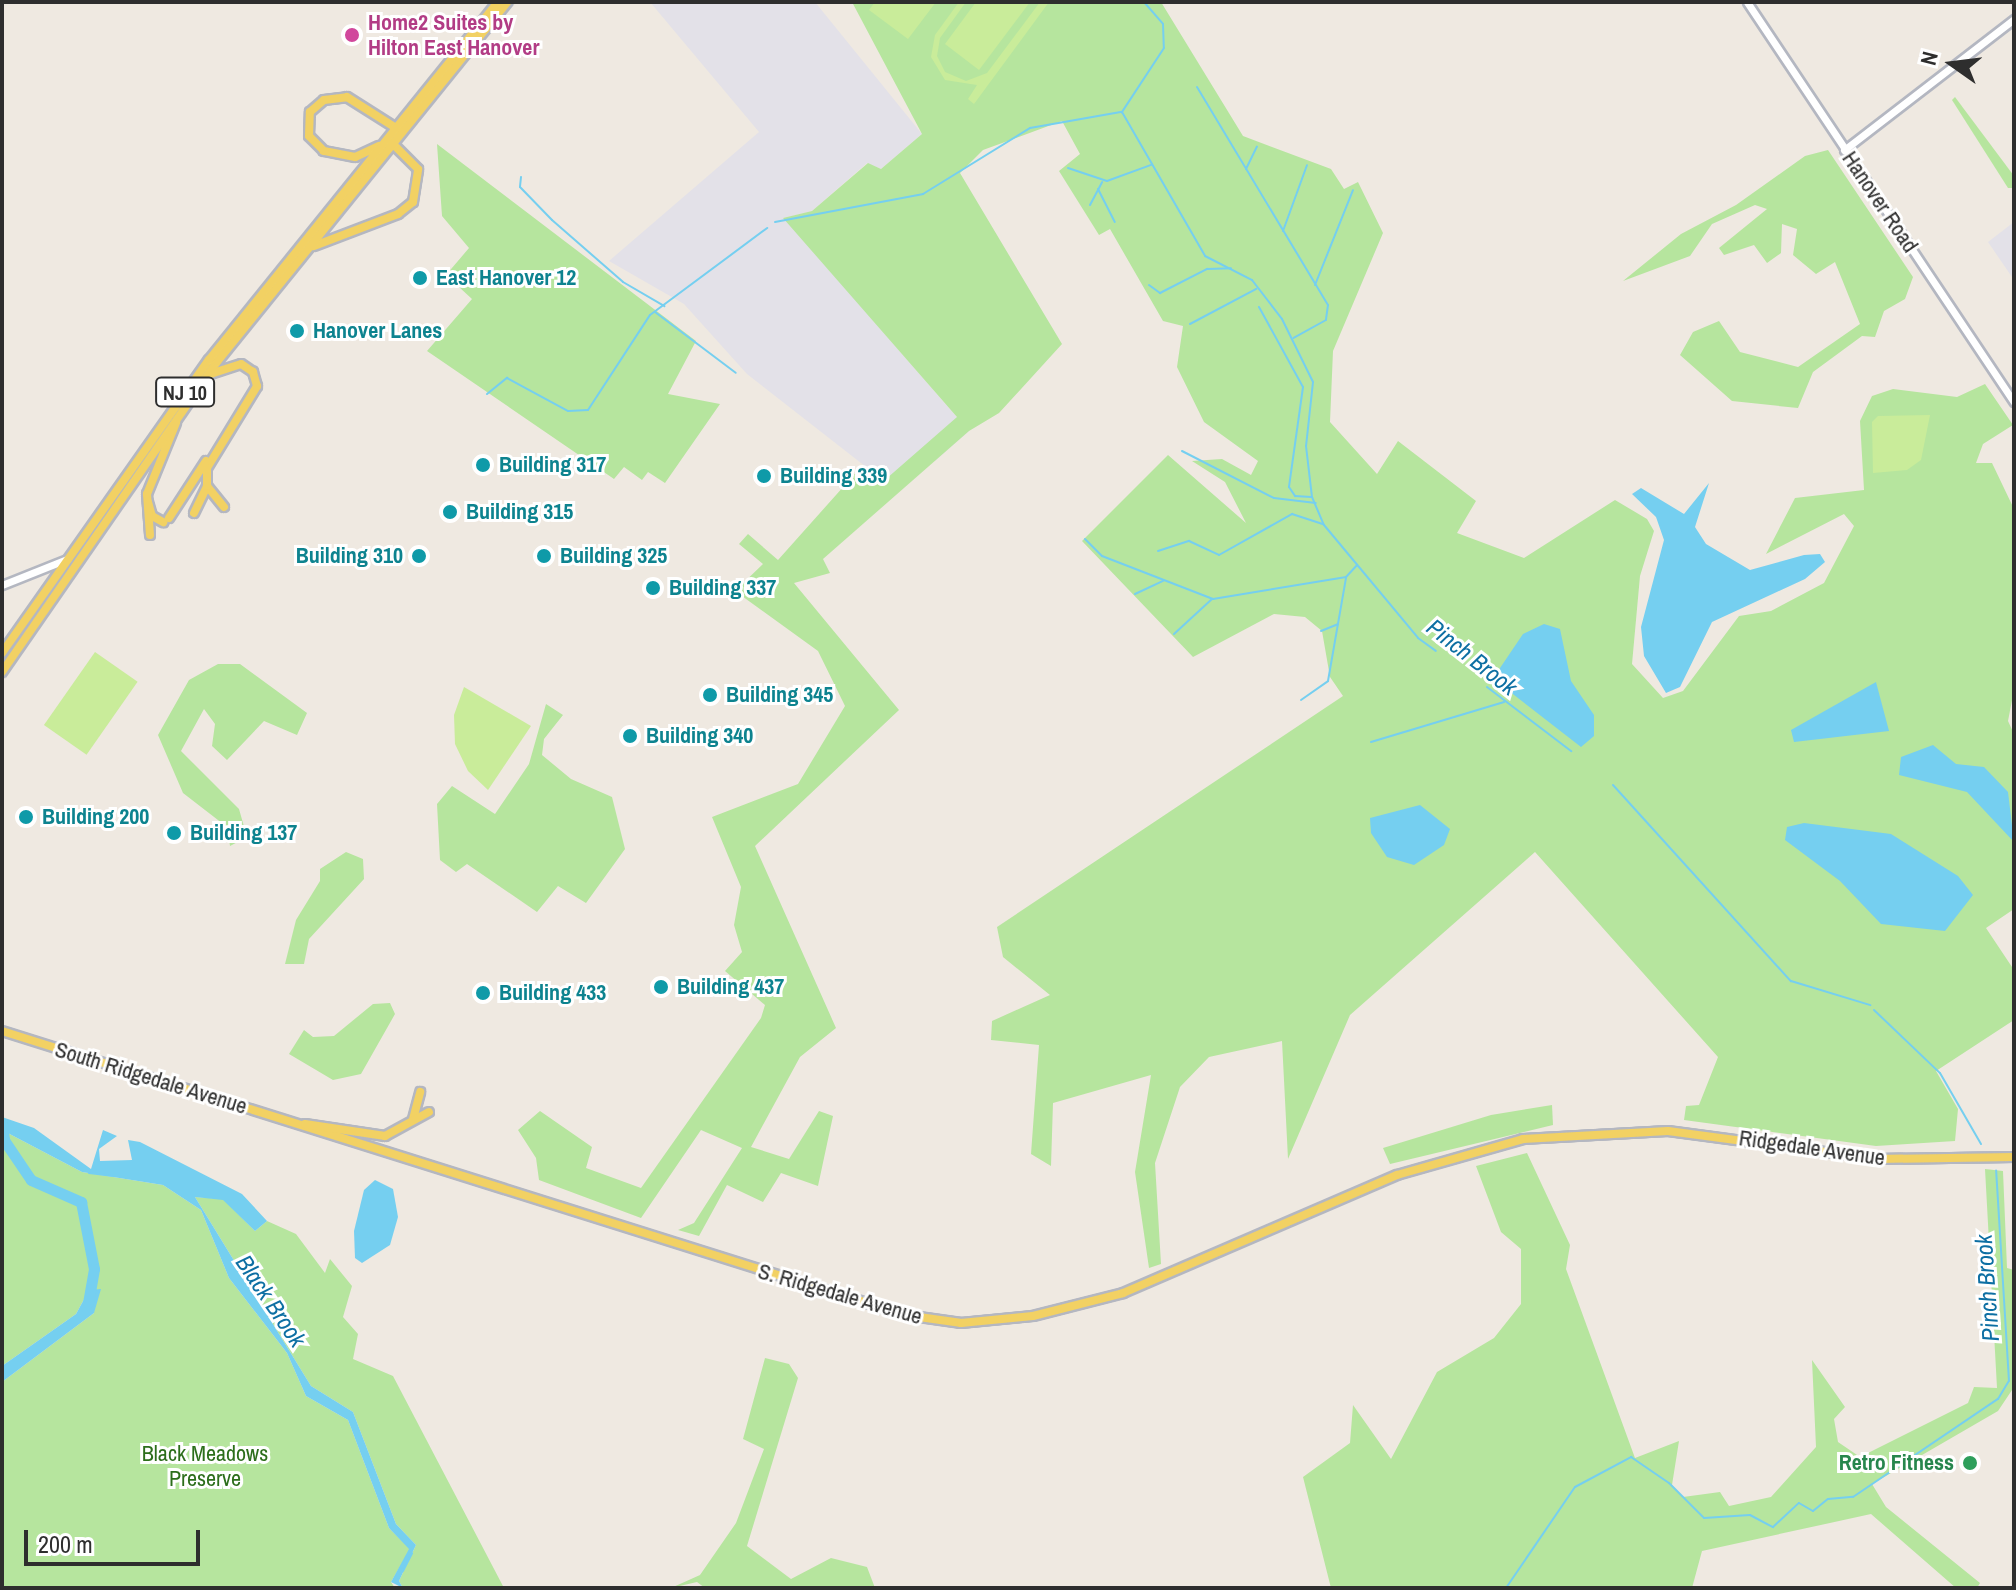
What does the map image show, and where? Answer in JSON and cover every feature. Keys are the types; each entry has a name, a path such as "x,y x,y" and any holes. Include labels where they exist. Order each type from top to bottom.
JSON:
{"main road":[{"name":"NJ 10","path":"2,672 208,376 395,144 400,131 498,2"},
{"name":"NJ 10","path":"2,653 203,367 384,143 400,131 508,2"},
{"path":"311,247 398,214 413,202 418,169 395,144 384,143 355,157 331,154 309,136 308,117 324,100 347,97 400,131"},
{"path":"147,494 152,516 166,520 252,400 257,380 241,364 208,376"},
{"path":"150,535 147,494 178,417"},
{"path":"194,513 207,486 207,468 222,443"},
{"path":"207,486 224,507"},
{"name":"South Ridgedale Avenue","path":"2,1031 300,1125"},
{"path":"413,1120 420,1092"},
{"path":"300,1125 374,1137 394,1134 429,1112"},
{"name":"S. Ridgedale Avenue","path":"300,1125 905,1315 979,1323 1123,1293 1397,1175 1496,1145 1571,1134 1705,1134"},
{"name":"Ridgedale Avenue","path":"1705,1134 1877,1159 2014,1157"}],"street":[{"name":"Hanover Road","path":"1747,2 2014,402"},
{"path":"1844,150 2014,19"},
{"path":"2,585 72,555"}],"shaded area":[{"path":"650,2 815,2 922,134 881,169 867,163 812,211 784,218 969,431 935,461 928,454 893,488 747,374 684,304 609,261 759,132"},
{"path":"2014,222 2014,280 1988,242"}],"green space":[{"path":"852,2 1161,2 1243,136 1331,169 1344,189 1358,182 1383,233 1333,351 1330,422 1377,474 1398,441 1476,501 1457,533 1524,558 1615,500 1647,519 1654,531 1640,576 1632,664 1663,698 1683,691 1739,616 1771,611 1824,583 1854,526 1844,514 1766,554 1795,498 1864,490 1860,421 1872,396 1893,389 1957,397 1985,384 2013,425 1983,444 1976,463 1992,463 2014,509 2014,690 2008,721 2014,734 2014,909 1986,928 2014,970 2014,1020 1936,1071 1958,1109 1955,1141 1876,1146 1684,1120 1686,1106 1699,1105 1718,1057 1535,852 1350,1015 1288,1159 1282,1041 1209,1057 1180,1087 1155,1163 1161,1264 1149,1268 1135,1172 1151,1075 1053,1103 1051,1166 1031,1154 1039,1045 991,1040 992,1021 1050,995 1003,957 997,927 1343,696 1330,677 1322,631 1305,617 1274,614 1193,657 1082,541 1168,455 1246,523 1225,482 1192,461 1222,459 1251,475 1258,461 1204,422 1177,367 1183,326 1163,321 1110,229 1099,235 1059,171 1080,154 1062,121 983,150 960,173 1062,344 999,413 969,431 823,559 830,573 794,583 899,710 755,846 836,1028 800,1057 751,1147 789,1159 819,1111 833,1116 818,1186 781,1173 763,1202 727,1185 699,1236 678,1230 694,1223 742,1148 701,1130 641,1218 539,1180 536,1158 518,1130 540,1111 592,1147 586,1168 641,1188 761,1018 765,1005 725,971 742,952 734,925 741,887 712,817 798,784 845,706 818,651 735,591 763,564 739,544 748,534 778,560 861,467 886,479 957,417 783,218 812,211 868,163 881,169 922,134"},
{"path":"875,2 936,2 908,39 869,10"},
{"path":"959,2 966,2 940,38 937,56 945,72 966,81 987,73 1040,2 1049,2 974,104 968,99 977,85 945,80 931,57 935,35"},
{"path":"976,2 1030,2 979,70 945,44"},
{"path":"1955,97 2014,176 2014,188 2008,188 1952,100"},
{"path":"437,144 696,341 668,394 720,404 665,483 648,472 642,480 624,467 614,479 427,351 472,299 446,275 469,248 442,216"},
{"path":"1828,150 1913,277 1905,299 1884,311 1875,337 1862,336 1813,372 1798,408 1732,401 1680,355 1693,332 1719,321 1740,352 1798,367 1860,324 1835,262 1816,274 1793,255 1797,229 1782,224 1781,253 1767,263 1754,245 1724,255 1719,248 1767,209 1755,205 1712,224 1690,256 1623,281 1681,234 1736,205 1805,156"},
{"path":"1930,415 1921,460 1907,470 1873,473 1872,422 1878,416"},
{"path":"95,652 138,682 87,755 44,725"},
{"path":"218,664 240,664 307,713 297,735 264,721 227,760 212,746 215,724 204,709 181,751 239,809 247,837 230,846 227,827 183,793 158,735 189,680"},
{"path":"464,687 531,726 488,790 468,771 455,744 454,715"},
{"path":"546,704 563,715 544,739 542,755 571,779 612,797 625,849 586,903 558,886 537,912 467,864 456,872 440,860 437,804 452,786 495,814 529,764"},
{"path":"346,852 363,859 364,879 309,939 304,964 285,964 296,920 320,881 320,869"},
{"path":"390,1003 395,1014 361,1074 333,1080 289,1054 304,1030 313,1037 334,1036 373,1004"},
{"path":"1552,1105 1553,1125 1390,1164 1383,1148 1491,1115"},
{"name":"Black Meadows Preserve","path":"2,1130 82,1172 163,1185 201,1210 229,1278 287,1353 306,1396 348,1420 389,1528 410,1549 391,1582 395,1588 2,1588 2,1382 94,1313 89,1290 76,1314 2,1366"},
{"path":"1527,1153 1570,1245 1566,1269 1635,1458 1679,1441 1672,1485 1683,1497 1720,1492 1729,1506 1771,1497 1816,1447 1812,1360 1845,1407 1834,1419 1838,1442 1860,1457 1968,1403 1974,1387 1997,1388 1985,1169 2003,1171 2007,1268 2014,1270 2014,1387 1998,1411 1872,1484 1886,1507 1980,1583 1977,1588 1956,1588 1871,1514 1702,1551 1692,1588 1331,1588 1303,1477 1350,1443 1353,1405 1391,1459 1437,1372 1494,1338 1521,1304 1521,1249 1501,1232 1476,1166"},
{"path":"195,1197 223,1199 255,1231 267,1221 296,1234 325,1273 330,1259 352,1286 343,1317 358,1334 353,1359 393,1376 504,1588 403,1588 399,1581 416,1545 396,1524 353,1412 311,1386"},
{"path":"765,1358 789,1364 798,1378 747,1546 791,1579 831,1558 867,1567 875,1588 705,1588 697,1582 671,1588 700,1575 736,1523 764,1449 743,1439"}],"water":[{"path":"1709,483 1695,527 1706,544 1750,570 1804,555 1820,554 1825,562 1805,579 1712,622 1680,687 1666,693 1644,656 1641,627 1664,540 1656,517 1632,494 1641,488 1684,514"},
{"path":"1544,624 1560,629 1571,681 1594,715 1594,736 1581,747 1500,684 1500,668 1523,634"},
{"path":"1876,682 1889,731 1794,742 1791,730"},
{"path":"1933,745 1956,764 1984,767 2008,792 2014,842 1967,792 1899,775 1901,757"},
{"path":"1420,805 1450,829 1444,845 1414,865 1387,857 1371,833 1370,818"},
{"path":"1804,823 1891,834 1958,876 1973,895 1945,931 1881,924 1840,881 1785,840 1787,827"},
{"path":"2,1117 34,1128 91,1169 103,1130 117,1136 99,1149 100,1161 132,1160 128,1140 140,1142 242,1194 267,1221 255,1231 223,1200 195,1197 311,1386 353,1412 396,1524 416,1545 399,1581 403,1588 391,1582 409,1549 389,1528 348,1420 306,1396 287,1353 229,1278 201,1210 163,1185 82,1172 2,1130"},
{"path":"375,1180 393,1189 398,1217 390,1245 362,1263 355,1258 354,1231 364,1190"},
{"path":"101,1289 94,1313 2,1382 2,1366 76,1314 89,1290"}],"waterway":[{"name":"Pinch Brook","path":"1144,2 1163,24 1164,48 1122,112 1205,256 1252,280 1282,319 1313,382 1306,446 1312,497 1324,525 1418,638 1436,651"},
{"path":"1197,87 1328,305 1326,320 1294,338"},
{"path":"775,222 923,194 1030,128 1121,112"},
{"path":"1246,169 1257,146"},
{"path":"1068,168 1107,181 1151,165"},
{"path":"1283,231 1307,165"},
{"path":"521,177 520,187 552,220 623,282 664,306"},
{"path":"1090,205 1102,182"},
{"path":"1098,189 1115,222"},
{"path":"1315,285 1353,190"},
{"path":"487,394 507,378 568,411 588,410 650,315 767,228"},
{"path":"1149,285 1160,293 1207,269 1231,268"},
{"path":"1190,324 1256,289"},
{"path":"1259,307 1303,387 1289,487 1295,496 1311,497"},
{"path":"655,312 736,373"},
{"path":"1182,451 1274,498 1316,503"},
{"path":"1158,551 1189,541 1219,555 1292,514 1323,524"},
{"path":"1085,539 1102,556 1213,599 1346,577 1357,565"},
{"path":"1301,700 1328,681 1346,578"},
{"path":"1135,594 1163,581"},
{"path":"1174,634 1212,599"},
{"path":"1321,631 1338,624"},
{"name":"Pinch Brook","path":"1487,687 1571,751"},
{"path":"1371,742 1504,702"},
{"name":"Pinch Brook","path":"1613,785 1791,981 1870,1005"},
{"name":"Pinch Brook","path":"1874,1010 1940,1073 1981,1144"},
{"path":"2,1125 4,1140 31,1180 81,1202 94,1269 88,1302"},
{"name":"Pinch Brook","path":"1506,1588 1575,1487 1631,1457 1669,1483 1704,1518 1750,1515 1773,1527 1799,1503 1813,1511 1828,1499 1853,1497 1998,1399 2009,1381 1996,1170"},
{"name":"Black Brook","path":"89,1173 112,1176"},
{"name":"Black Brook","path":"403,1571 412,1553"}],"place":[{"name":"Home2 Suites by Hilton East Hanover","path":"352,35"},
{"name":"East Hanover 12","path":"420,278"},
{"name":"Hanover Lanes","path":"297,331"},
{"name":"Building 317","path":"483,465"},
{"name":"Building 339","path":"764,476"},
{"name":"Building 315","path":"450,512"},
{"name":"Building 310","path":"419,556"},
{"name":"Building 325","path":"544,556"},
{"name":"Building 337","path":"653,588"},
{"name":"Building 345","path":"710,695"},
{"name":"Building 340","path":"630,736"},
{"name":"Building 200","path":"26,817"},
{"name":"Building 137","path":"174,833"},
{"name":"Building 437","path":"661,987"},
{"name":"Building 433","path":"483,993"},
{"name":"Retro Fitness","path":"1970,1463"}]}
